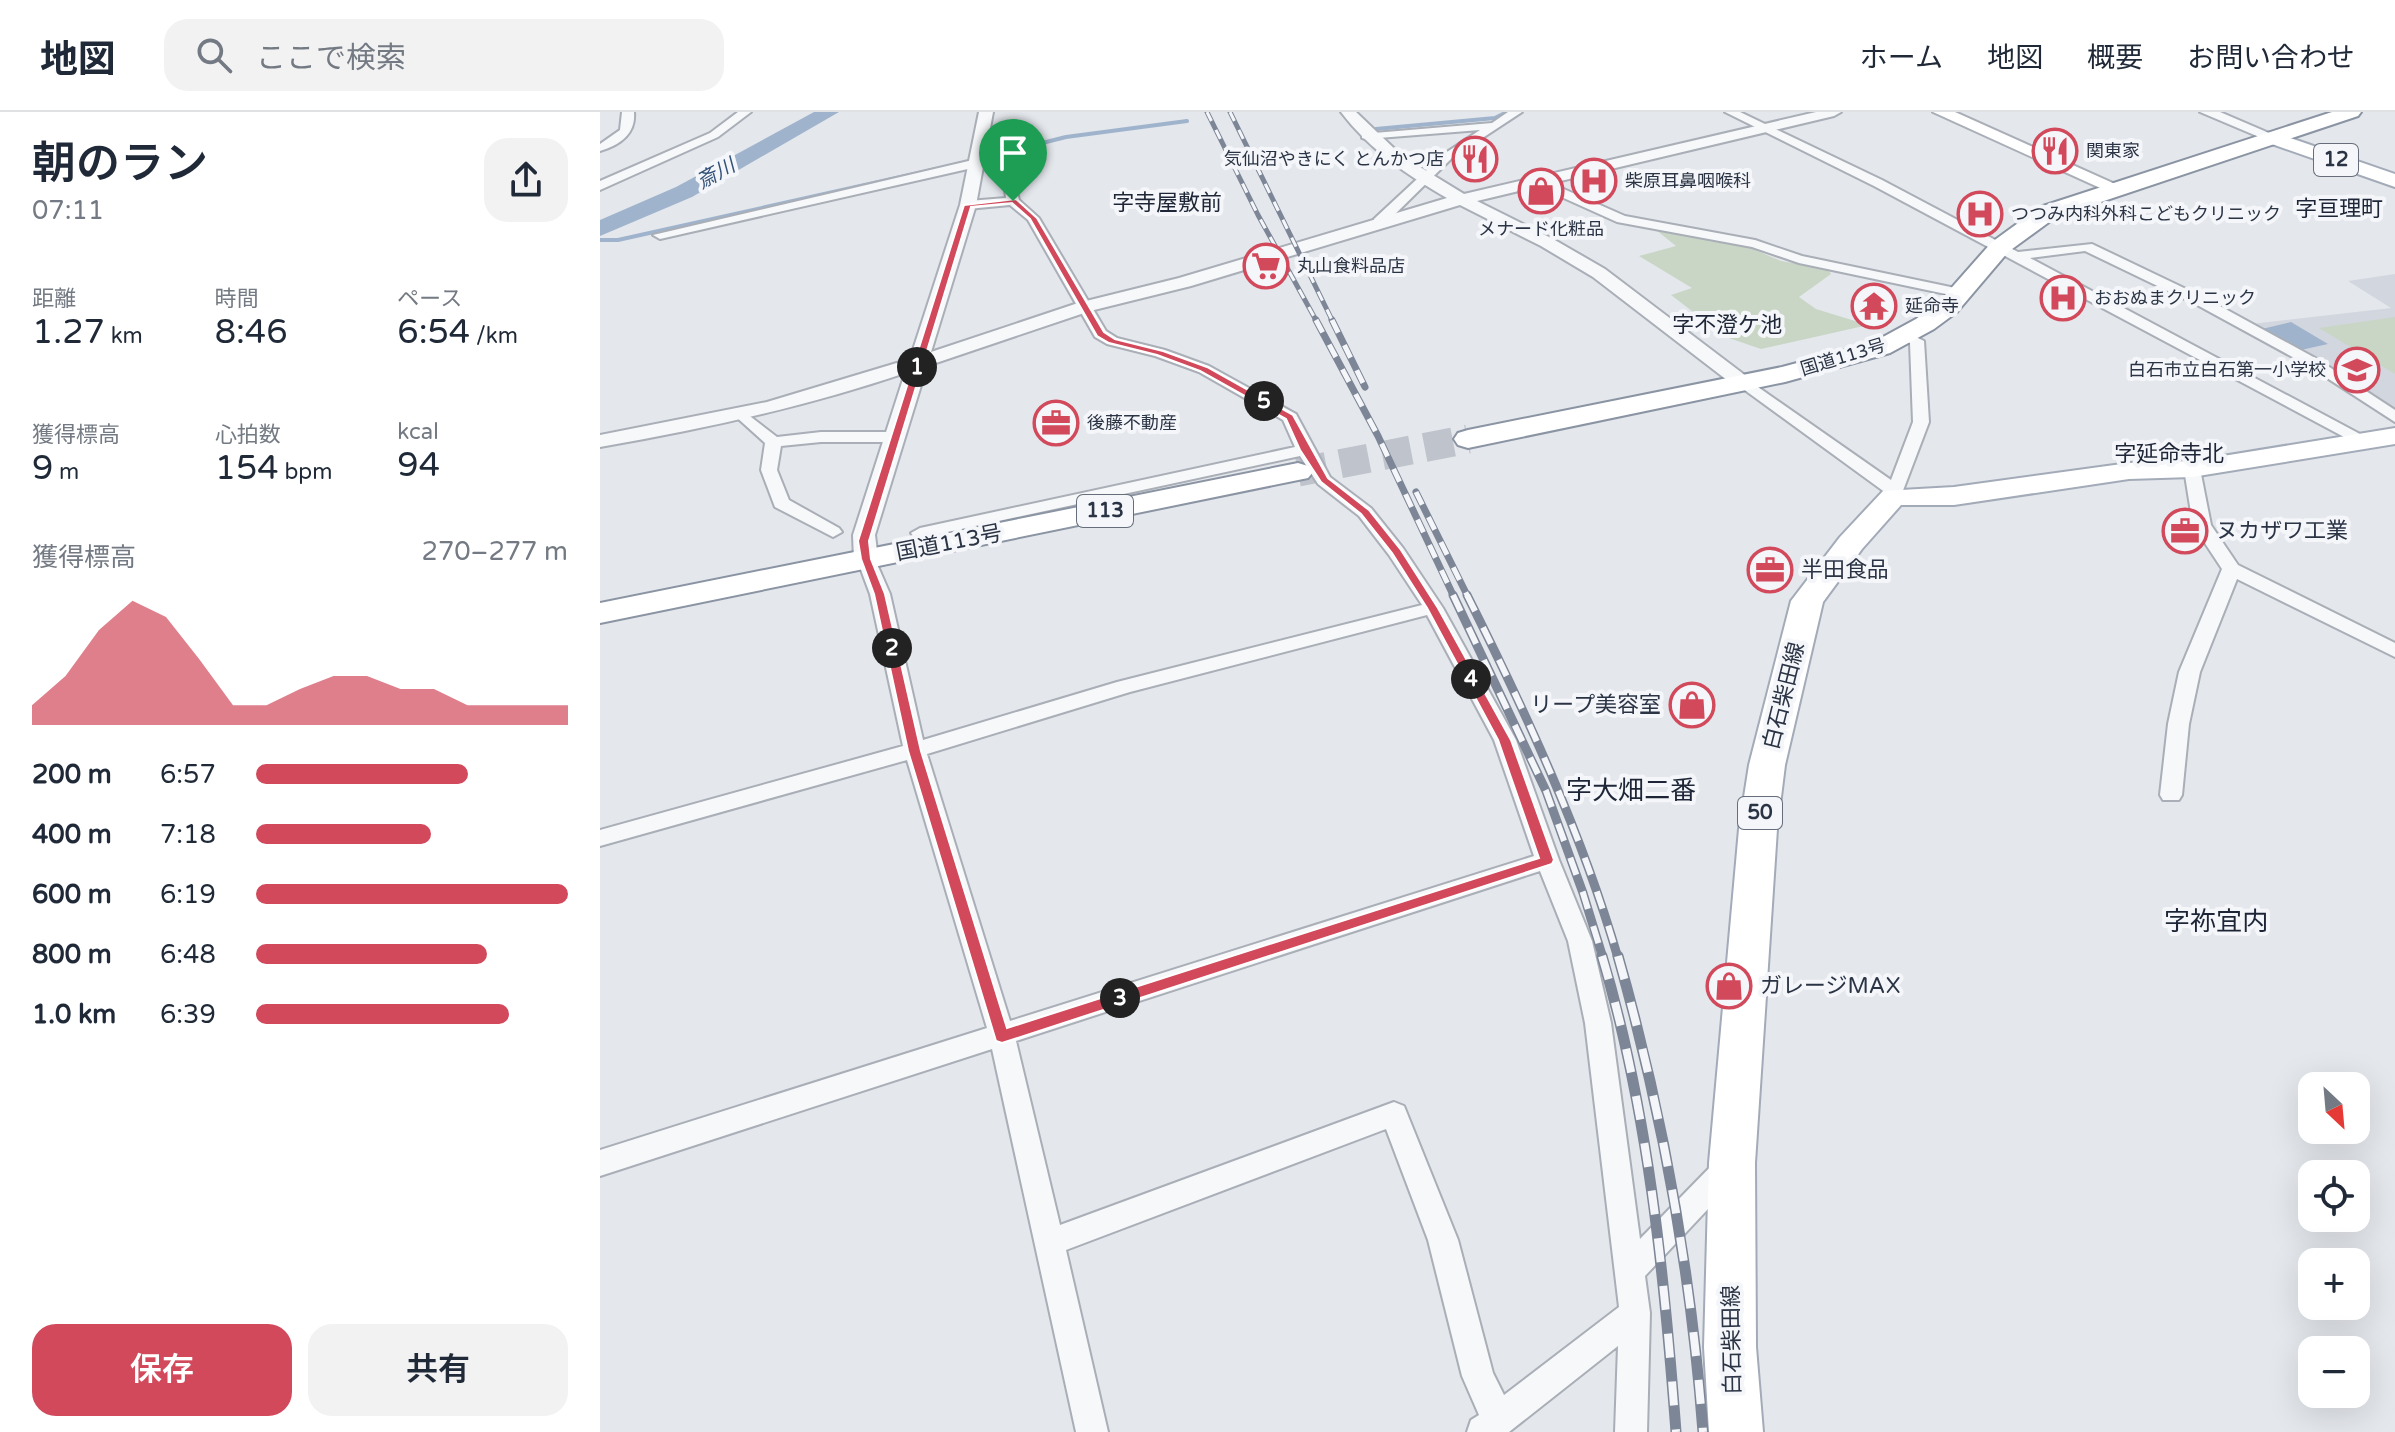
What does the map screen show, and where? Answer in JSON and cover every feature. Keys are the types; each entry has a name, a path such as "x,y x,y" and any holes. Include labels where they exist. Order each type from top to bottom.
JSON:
{"highway":[{"name":"国道113号","path":"1468,439 1840,361 1906,336 1948,307 2048,212 2351,112"},
{"name":"国道113号","path":"600,613 866,559 1301,461"}],"main road":[{"path":"1941,112 2115,188"},
{"name":"12","path":"2276,139 2395,181"},
{"path":"1894,494 1954,496 2129,471 2192,469 2395,436"},
{"name":"白石柴田線","path":"1736,1432 1730,1347 1732,1163 1758,829 1767,765 1807,601 1851,543 1894,494"}],"street":[{"path":"600,148 624,133 630,121 628,112"},
{"path":"600,186 714,135 745,112"},
{"path":"986,112 968,205 864,535 866,559 880,594 915,751 1002,1036 1092,1432"},
{"path":"1348,112 1366,136 1425,178 1463,200 1527,229 1579,260 1894,494 1921,422 1920,358 1917,341 1906,336"},
{"path":"1379,222 1448,156 1516,112"},
{"path":"1731,112 2008,251 2365,441"},
{"path":"600,441 742,415 919,362 1084,307 1185,282 1379,222 1834,112"},
{"path":"2207,112 2276,139"},
{"path":"1366,136 1495,126"},
{"path":"660,235 977,163"},
{"path":"1007,175 1013,201 1033,218 1100,334 1112,341 1160,353 1204,369 1290,417 1301,461 1365,512 1397,552 1433,608 1505,740 1547,860 1580,941 1598,1023 1635,1313 1631,1432"},
{"path":"1541,183 1622,219 1755,244 1799,259 1960,293"},
{"path":"968,205 1013,201"},
{"path":"2008,251 2087,247 2204,303 2312,362 2395,417"},
{"path":"742,415 773,442 821,437 895,437"},
{"path":"773,442 769,470 781,503 833,532"},
{"path":"920,533 1301,461"},
{"path":"2192,469 2202,525 2231,569 2395,651"},
{"path":"2171,795 2179,724 2194,656 2219,604 2231,569"},
{"path":"600,838 915,751 1124,687 1433,608"},
{"path":"600,1163 1547,860"},
{"path":"1049,1243 1394,1114 1443,1240 1490,1426 1635,1313"},
{"path":"1628,1273 1732,1163"}],"shaded area":[{"name":"白石市立白石第一小学校","path":"2395,274 2395,415 2243,325 2391,308 2348,281"}],"green space":[{"path":"1664,228 1748,247 1781,261 1828,269 1831,274 1799,297 1816,309 1868,325 1761,349 1726,337 1671,295 1692,288 1639,256 1676,246 1656,230"},
{"path":"2395,317 2395,374 2319,328"}],"water":[{"path":"2291,322 2328,344 2301,350 2262,329"}],"waterway":[{"name":"斎川","path":"600,229 684,192 829,112"},
{"path":"1376,129 1495,118 1507,112"},
{"path":"995,155 1066,137 1187,121"},
{"path":"600,240 618,240 950,166"}],"tunnel":[{"path":"1298,472 1468,439"}],"railway":[{"path":"1207,112 1258,215 1317,322"},
{"path":"1230,112 1333,322"},
{"path":"1316,320 1378,436 1454,597"},
{"path":"1332,320 1365,387"},
{"path":"1416,492 1468,597"},
{"path":"1453,595 1546,791 1603,958"},
{"path":"1467,595 1570,818 1618,958"},
{"path":"1602,956 1631,1073 1652,1192 1676,1432"},
{"path":"1618,956 1648,1073 1672,1192 1691,1312 1703,1432"}],"place":[{"name":"関東家","path":"2055,151"},
{"name":"気仙沼やきにく とんかつ店","path":"1475,159"},
{"name":"柴原耳鼻咽喉科","path":"1594,181"},
{"name":"メナード化粧品","path":"1541,191"},
{"name":"つつみ内科外科こどもクリニック","path":"1980,214"},
{"name":"丸山食料品店","path":"1266,266"},
{"name":"おおぬまクリニック","path":"2063,298"},
{"name":"延命寺","path":"1874,306"},
{"name":"白石市立白石第一小学校","path":"2357,370"},
{"name":"後藤不動産","path":"1056,423"},
{"name":"ヌカザワ工業","path":"2185,531"},
{"name":"半田食品","path":"1770,570"},
{"name":"リープ美容室","path":"1692,705"},
{"name":"ガレージMAX","path":"1729,986"}],"district":[{"name":"字寺屋敷前","path":"1167,203"},
{"name":"字亘理町","path":"2339,209"},
{"name":"字不澄ケ池","path":"1727,325"},
{"name":"字延命寺北","path":"2169,454"},
{"name":"字大畑二番","path":"1631,790"},
{"name":"字祢宜内","path":"2216,921"}],"route":[{"path":"1013,201 1033,218 1100,334 1112,341 1160,353 1204,369 1290,417 1305,450 1324,480 1365,512 1397,552 1433,608 1505,740 1547,860 1002,1036 915,751 880,594 866,559 863,541 968,205 1013,201"}]}
